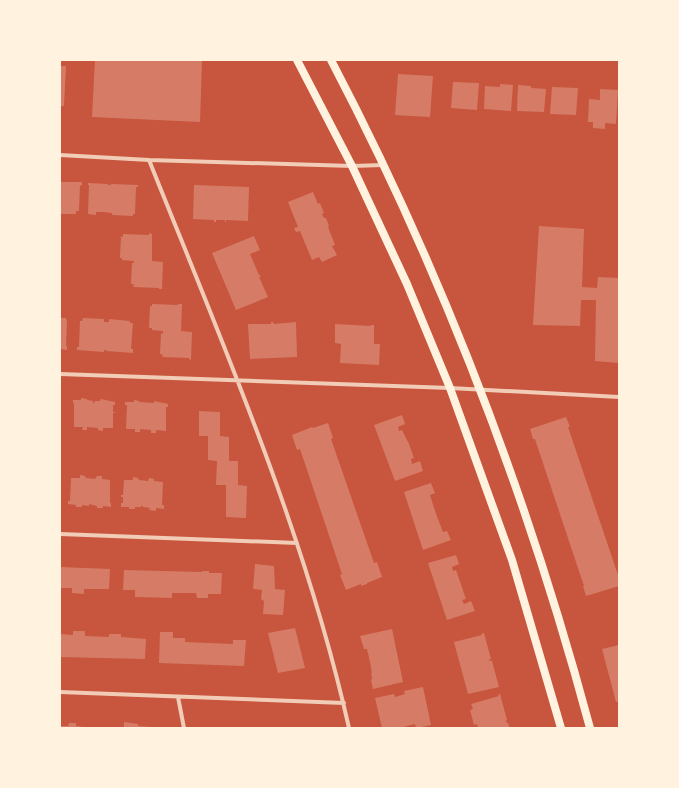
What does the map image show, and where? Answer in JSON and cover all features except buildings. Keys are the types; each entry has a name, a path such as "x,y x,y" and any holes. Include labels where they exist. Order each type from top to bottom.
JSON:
{"main road":[{"path":"297,60 352,166 407,284 450,388 512,560 561,728"},
{"path":"331,60 376,148 434,275 496,429 538,550 590,728"}],"street":[{"path":"60,155 149,160 352,166 383,165"},
{"path":"149,160 238,381 297,543 322,622 344,703 349,728"},
{"path":"60,374 450,388 619,397"},
{"path":"60,534 297,543"},
{"path":"60,692 344,703"},
{"path":"178,696 184,728"}]}
